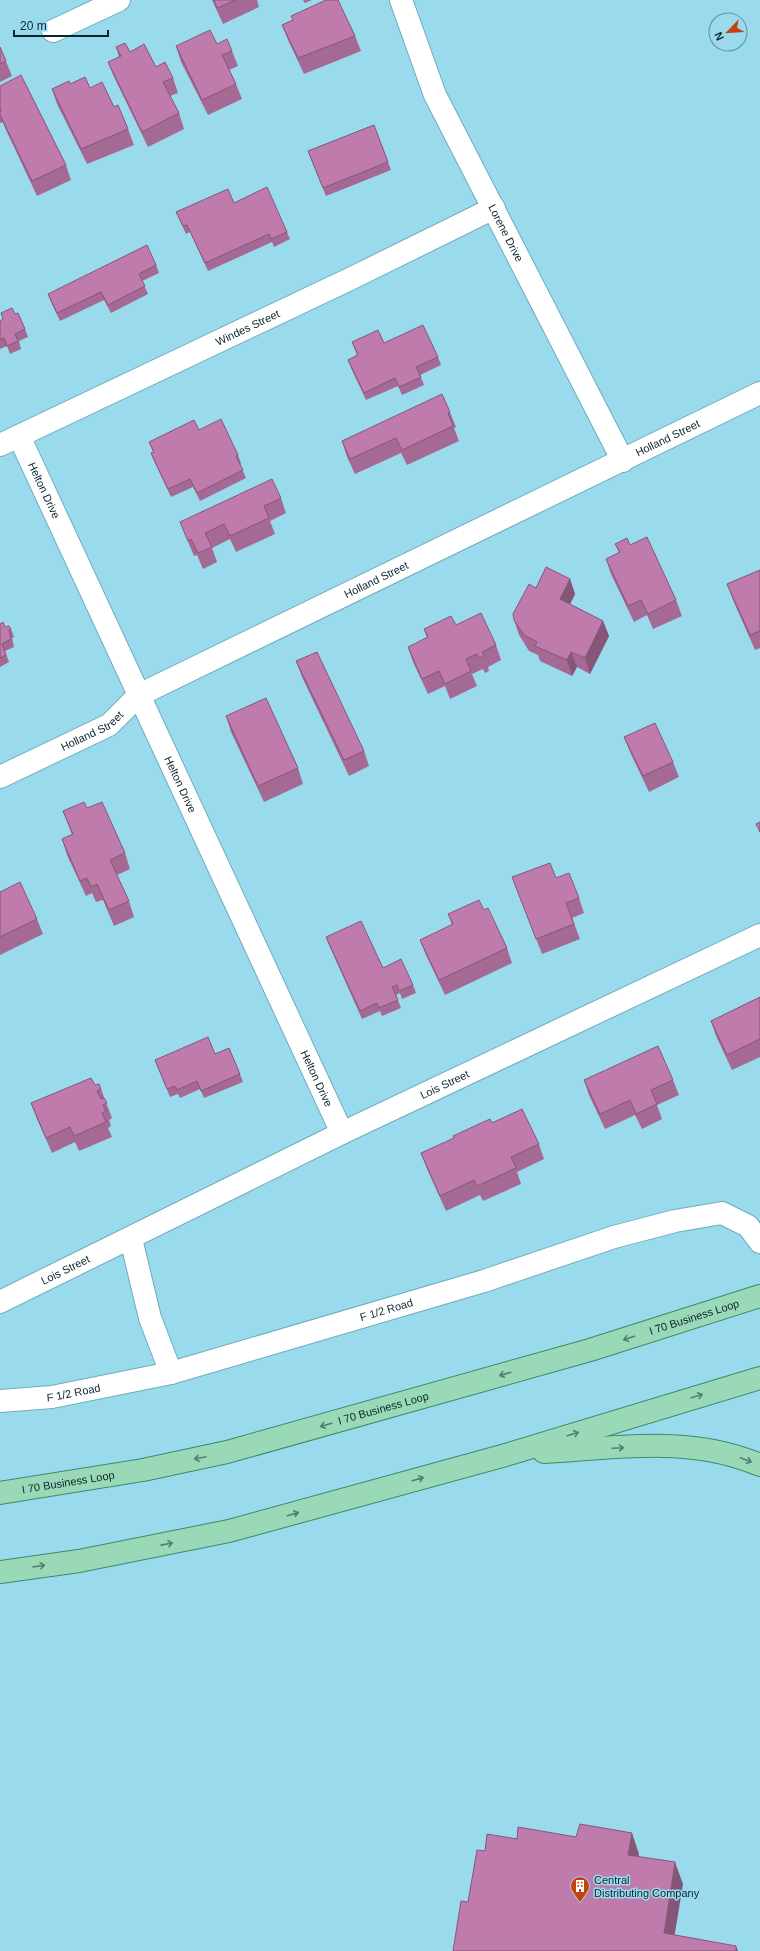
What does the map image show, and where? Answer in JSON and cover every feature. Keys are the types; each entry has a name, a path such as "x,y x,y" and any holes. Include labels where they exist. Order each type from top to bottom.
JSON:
{"main road":[{"name":"I 70 Business Loop","path":"0,1493 143,1470 227,1452 590,1350 760,1296"},
{"path":"0,1572 79,1561 229,1531 509,1454 760,1378"},
{"path":"509,1454 674,1445 708,1449 744,1458 760,1466"}],"street":[{"path":"53,31 119,0"},
{"name":"Lorene Drive","path":"401,0 435,95 623,461"},
{"name":"Windes Street","path":"10,441 494,208"},
{"name":"Holland Street","path":"0,776 109,725 139,695 623,461 760,393"},
{"name":"Helton Drive","path":"10,441 139,695 342,1132"},
{"name":"Lois Street","path":"0,1302 131,1239 342,1132 760,934"},
{"name":"F 1/2 Road","path":"0,1401 52,1397 170,1373 484,1281 614,1237 675,1221 722,1213 748,1226 760,1242"},
{"path":"131,1239 150,1318 170,1373"}],"building":[{"path":"214,0 236,0 217,8"},
{"path":"326,0 338,0 355,36 298,58 282,25 293,20 291,16"},
{"path":"210,30 217,44 227,39 232,51 222,55 236,84 202,100 176,46"},
{"path":"125,43 130,52 144,44 156,67 165,62 173,78 163,82 179,113 142,132 108,62 121,56 116,47"},
{"path":"0,47 6,61 0,64"},
{"path":"21,75 66,165 32,181 0,115 0,86"},
{"path":"85,77 90,88 102,82 114,107 118,105 128,129 81,149 52,89 69,81 70,84"},
{"path":"374,125 388,162 323,188 308,151"},
{"path":"267,187 287,232 271,239 269,234 205,263 187,225 183,226 176,212 228,189 234,203"},
{"path":"147,245 156,265 139,274 145,286 108,305 101,292 57,313 48,294"},
{"path":"12,308 15,314 18,313 25,329 15,334 18,341 7,346 4,338 0,340 0,321 3,319 1,313"},
{"path":"423,325 438,357 416,367 421,377 399,387 395,378 364,393 348,360 358,355 352,342 378,330 384,343"},
{"path":"442,394 450,412 448,413 453,426 402,450 396,438 350,459 342,441"},
{"path":"221,419 238,455 236,456 243,470 197,493 190,479 168,489 151,453 154,452 149,442 194,420 199,430"},
{"path":"272,479 281,498 264,506 269,518 230,536 224,524 205,533 212,547 198,553 191,539 188,541 180,522"},
{"path":"647,537 676,600 648,614 641,600 628,606 606,559 620,552 615,544 627,538 630,545"},
{"path":"546,567 570,579 560,599 603,621 585,658 571,652 567,660 535,646 537,642 524,635 514,620 513,614 529,584 536,588"},
{"path":"760,570 760,631 750,635 727,584"},
{"path":"481,613 496,645 482,652 484,656 479,658 477,654 466,659 471,671 445,684 439,671 422,679 408,647 428,637 424,629 451,616 456,625"},
{"path":"3,622 5,627 9,626 11,629 9,630 11,639 2,644 6,655 0,658 0,624"},
{"path":"317,652 364,751 344,760 296,661"},
{"path":"266,698 298,768 258,786 226,716"},
{"path":"655,723 673,762 643,776 624,737"},
{"path":"84,802 87,808 102,802 125,853 110,860 129,901 109,910 97,884 91,887 87,878 80,881 62,839 73,834 63,811"},
{"path":"760,822 760,832 756,824"},
{"path":"550,863 556,878 569,873 579,898 566,903 574,924 536,939 512,877"},
{"path":"20,882 37,919 0,937 0,892"},
{"path":"479,900 484,910 488,908 507,948 439,980 420,940 453,924 448,914"},
{"path":"361,921 383,968 401,959 413,985 399,991 397,985 392,987 398,1000 379,1008 377,1003 360,1011 326,937"},
{"path":"760,997 760,1039 727,1055 711,1021"},
{"path":"208,1037 215,1054 229,1048 240,1074 201,1091 197,1081 177,1090 175,1086 167,1089 155,1060"},
{"path":"658,1046 673,1080 651,1090 657,1104 636,1114 630,1100 600,1114 584,1080"},
{"path":"91,1078 95,1085 99,1084 101,1089 97,1091 101,1099 104,1098 107,1103 103,1105 106,1111 102,1113 106,1122 74,1136 70,1127 46,1138 31,1103"},
{"path":"522,1109 539,1144 511,1157 516,1168 477,1186 474,1180 440,1196 421,1153 490,1119 492,1123"},
{"name":"Central Distributing Company","path":"580,1824 632,1833 628,1855 675,1862 664,1933 736,1946 736,1951 453,1951 461,1901 468,1902 477,1850 485,1851 487,1834 517,1839 518,1827 576,1837"}],"place":[{"name":"Central Distributing Company","path":"580,1903"}]}
